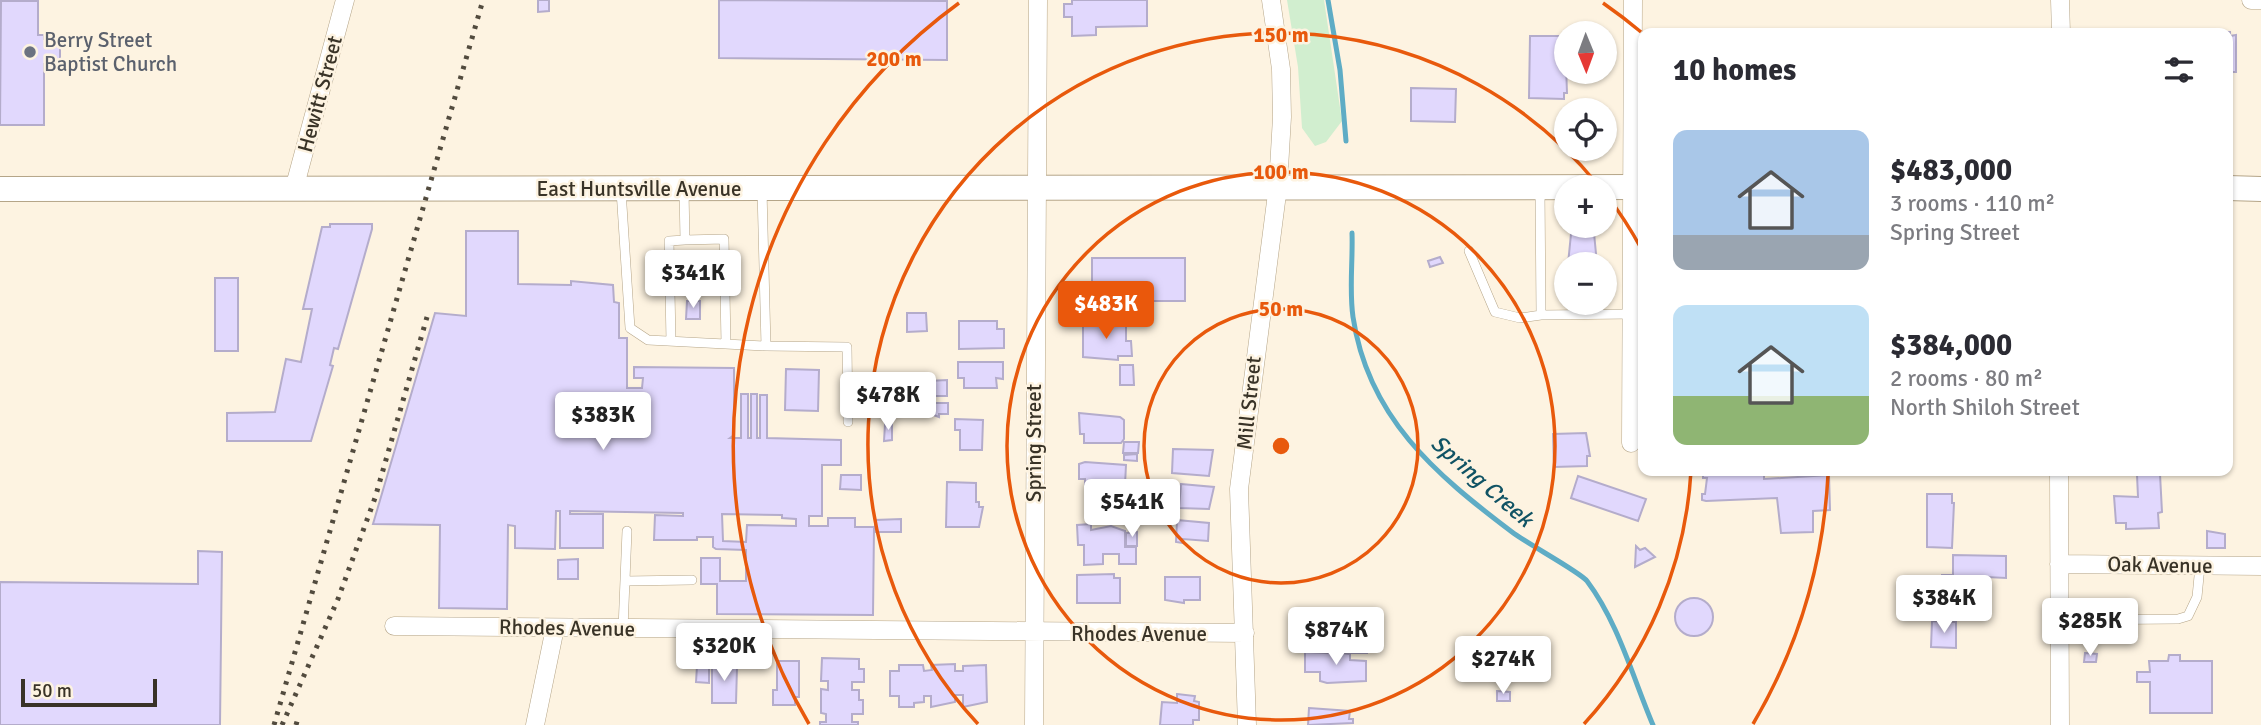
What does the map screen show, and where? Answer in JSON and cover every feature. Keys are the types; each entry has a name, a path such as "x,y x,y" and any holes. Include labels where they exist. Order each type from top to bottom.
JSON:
{"main road":[{"name":"East Huntsville Avenue","path":"0,189 1637,187"},
{"path":"2233,188 2261,189"}],"street":[{"name":"Hewitt Street","path":"294,189 345,0"},
{"name":"Spring Street","path":"1033,634 1038,0"},
{"name":"Mill Street","path":"1247,725 1239,489 1278,186 1283,117 1281,69 1271,0"},
{"path":"1631,443 1631,314 1637,187 1633,0"},
{"path":"2060,0 2061,28"},
{"path":"2251,0 2261,0"},
{"path":"2059,476 2060,725"},
{"name":"Oak Avenue","path":"2059,564 2261,566"},
{"name":"Rhodes Avenue","path":"394,626 1033,634 1245,633"},
{"path":"535,725 555,628"},
{"path":"1033,634 1034,725"}],"lane":[{"path":"1540,187 1541,315"},
{"path":"621,189 629,328 648,340 847,347 848,422"},
{"path":"684,189 685,240"},
{"path":"762,189 766,346"},
{"path":"671,341 669,241 724,239 726,344"},
{"path":"1469,251 1495,312 1520,318 1541,315 1631,314"},
{"path":"623,629 627,531"},
{"path":"2059,620 2178,620 2188,616 2197,597 2200,566"},
{"path":"625,582 692,580"}],"green space":[{"path":"1287,0 1324,0 1342,121 1326,142 1315,146 1302,128 1298,67"}],"building":[{"path":"538,0 549,0 549,11 538,12"},
{"path":"719,0 947,1 947,60 719,58"},
{"path":"1072,0 1147,0 1147,26 1096,27 1096,35 1072,36 1072,17 1064,17 1064,4 1072,4"},
{"name":"Berry Street Baptist Church","path":"1,1 38,1 38,35 44,35 44,39 60,39 60,64 44,64 44,125 0,125"},
{"path":"2236,35 2236,72 2233,72 2233,36"},
{"path":"1530,36 1554,36 1554,84 1567,84 1567,93 1564,93 1564,98 1529,98"},
{"path":"1411,88 1456,89 1455,122 1411,121"},
{"path":"330,224 372,224 372,229 338,349 334,348 330,365 333,366 311,441 227,441 227,413 275,412 286,359 301,362 312,309 303,309 322,227 330,227"},
{"path":"466,231 518,231 518,284 571,285 571,281 613,285 614,302 619,303 619,338 627,338 627,388 642,388 643,378 634,378 634,367 734,368 734,435 730,438 741,438 741,394 748,394 748,438 751,438 751,394 757,394 757,438 760,438 760,395 767,395 767,438 841,440 841,465 822,465 822,516 809,516 809,526 828,526 828,518 855,518 855,527 874,527 873,615 717,614 717,584 701,584 701,558 720,558 720,581 746,581 746,550 716,549 713,547 713,537 697,537 697,540 654,540 655,515 683,516 683,513 570,511 570,514 603,514 603,548 560,548 560,511 556,511 555,549 515,548 515,526 508,525 507,609 439,608 440,525 373,524 435,313 466,316","holes":["627,393 642,393 642,420 626,420","722,514 782,515 782,518 796,519 796,526 747,525 746,542 723,541"]},
{"path":"1571,238 1594,238 1596,252 1569,252"},
{"path":"1440,257 1443,263 1430,267 1428,261"},
{"path":"1092,258 1185,258 1185,301 1092,301"},
{"path":"215,278 238,278 238,351 215,351"},
{"path":"687,301 700,301 700,319 686,319"},
{"path":"907,313 926,313 927,331 907,332"},
{"path":"959,321 997,321 997,329 1004,329 1004,348 959,349"},
{"path":"1083,323 1126,323 1126,341 1131,341 1132,356 1118,356 1118,360 1083,357"},
{"path":"958,362 1003,362 1003,379 996,378 997,388 964,388 964,378 958,378"},
{"path":"1120,365 1133,365 1134,385 1120,385"},
{"path":"786,369 819,370 818,411 785,410"},
{"path":"947,380 947,396 928,396 928,381"},
{"path":"928,403 948,403 948,414 939,414 939,417 928,413"},
{"path":"1079,413 1120,417 1124,420 1124,439 1121,443 1084,443 1084,434 1080,434"},
{"path":"955,419 983,420 982,450 960,450 960,430 955,430"},
{"path":"885,424 892,424 892,440 884,441"},
{"path":"1586,433 1590,456 1587,456 1587,466 1554,467 1553,434"},
{"path":"1124,442 1139,442 1138,453 1123,453"},
{"path":"1173,449 1213,450 1209,476 1172,473"},
{"path":"1137,454 1137,461 1124,460 1124,455"},
{"path":"1085,462 1126,465 1125,485 1085,485 1085,479 1079,479 1079,464"},
{"path":"841,475 861,475 861,490 840,489"},
{"path":"1578,476 1646,499 1638,521 1571,498"},
{"path":"1829,476 1830,510 1813,511 1813,532 1781,533 1777,498 1702,500 1707,478 1703,478"},
{"path":"2137,476 2160,476 2162,512 2158,513 2159,528 2126,529 2126,523 2116,523 2114,496 2138,497"},
{"path":"947,482 976,483 976,502 979,502 979,507 983,507 979,527 946,527"},
{"path":"1181,484 1214,487 1209,509 1179,508"},
{"path":"1927,494 1952,494 1952,548 1927,547"},
{"path":"901,519 901,532 875,532 875,520"},
{"path":"1177,520 1209,523 1208,541 1183,539 1183,543 1176,542"},
{"path":"1091,524 1091,530 1111,526 1125,531 1125,547 1136,547 1136,564 1119,564 1119,554 1103,554 1103,564 1084,565 1084,545 1078,545 1077,525"},
{"path":"2207,531 2225,534 2225,548 2207,548"},
{"path":"1137,532 1137,546 1126,546 1126,533"},
{"path":"1636,546 1640,550 1645,548 1655,557 1635,567"},
{"path":"198,551 222,552 220,725 0,725 0,582 198,584"},
{"path":"1953,555 2006,556 2006,578 1987,577 1989,616 1942,616 1942,575 1953,575"},
{"path":"578,559 578,579 558,579 558,560"},
{"path":"1114,574 1114,578 1120,578 1120,603 1077,603 1077,575"},
{"path":"1165,577 1200,577 1200,600 1184,600 1184,603 1165,600"},
{"path":"1694,598 1707,604 1713,617 1707,630 1694,636 1681,630 1675,617 1681,604"},
{"path":"1932,621 1956,622 1956,648 1931,647"},
{"path":"1350,642 1367,642 1367,653 1350,653"},
{"path":"1460,644 1471,645 1470,655 1459,655"},
{"path":"1305,652 1350,654 1350,660 1366,661 1366,681 1327,683 1320,681 1320,672 1305,672"},
{"path":"2085,653 2097,654 2096,662 2084,662"},
{"path":"2169,655 2180,655 2180,661 2212,661 2212,713 2150,713 2150,682 2137,682 2137,672 2150,672 2149,661 2168,661"},
{"path":"822,658 859,659 859,669 864,669 864,682 852,682 852,690 859,690 859,700 863,700 863,714 852,714 852,722 858,722 858,725 820,725 820,722 826,722 826,714 821,713 821,689 828,690 828,681 821,681"},
{"path":"777,661 799,661 799,697 795,697 795,705 773,705 773,690 777,690"},
{"path":"719,662 731,662 731,666 737,667 736,703 712,703 712,666 718,666"},
{"path":"955,664 955,671 963,671 963,666 986,665 987,702 963,707 963,695 955,695 955,702 931,707 931,696 924,696 924,702 914,703 914,707 899,707 899,696 890,696 890,671 899,671 899,665 923,665 924,671 932,670 931,665"},
{"path":"697,666 709,666 709,683 696,682"},
{"path":"1497,691 1510,692 1510,701 1497,701"},
{"path":"1177,694 1195,696 1194,701 1199,702 1199,720 1193,720 1193,725 1160,725 1162,702 1177,703"},
{"path":"1309,708 1350,711 1349,719 1353,719 1353,723 1308,725"}],"waterway":[{"name":"Spring Creek","path":"1328,0 1340,70 1346,141"},
{"name":"Spring Creek","path":"1352,233 1353,317 1361,353 1373,385 1390,414 1409,440 1457,488 1512,532 1587,581 1608,614 1653,725"}],"railway":[{"path":"274,725 483,0"},
{"path":"282,725 338,599 375,498 427,317"},
{"path":"296,725 298,718"}],"place":[{"name":"Berry Street Baptist Church","path":"30,52"}]}
